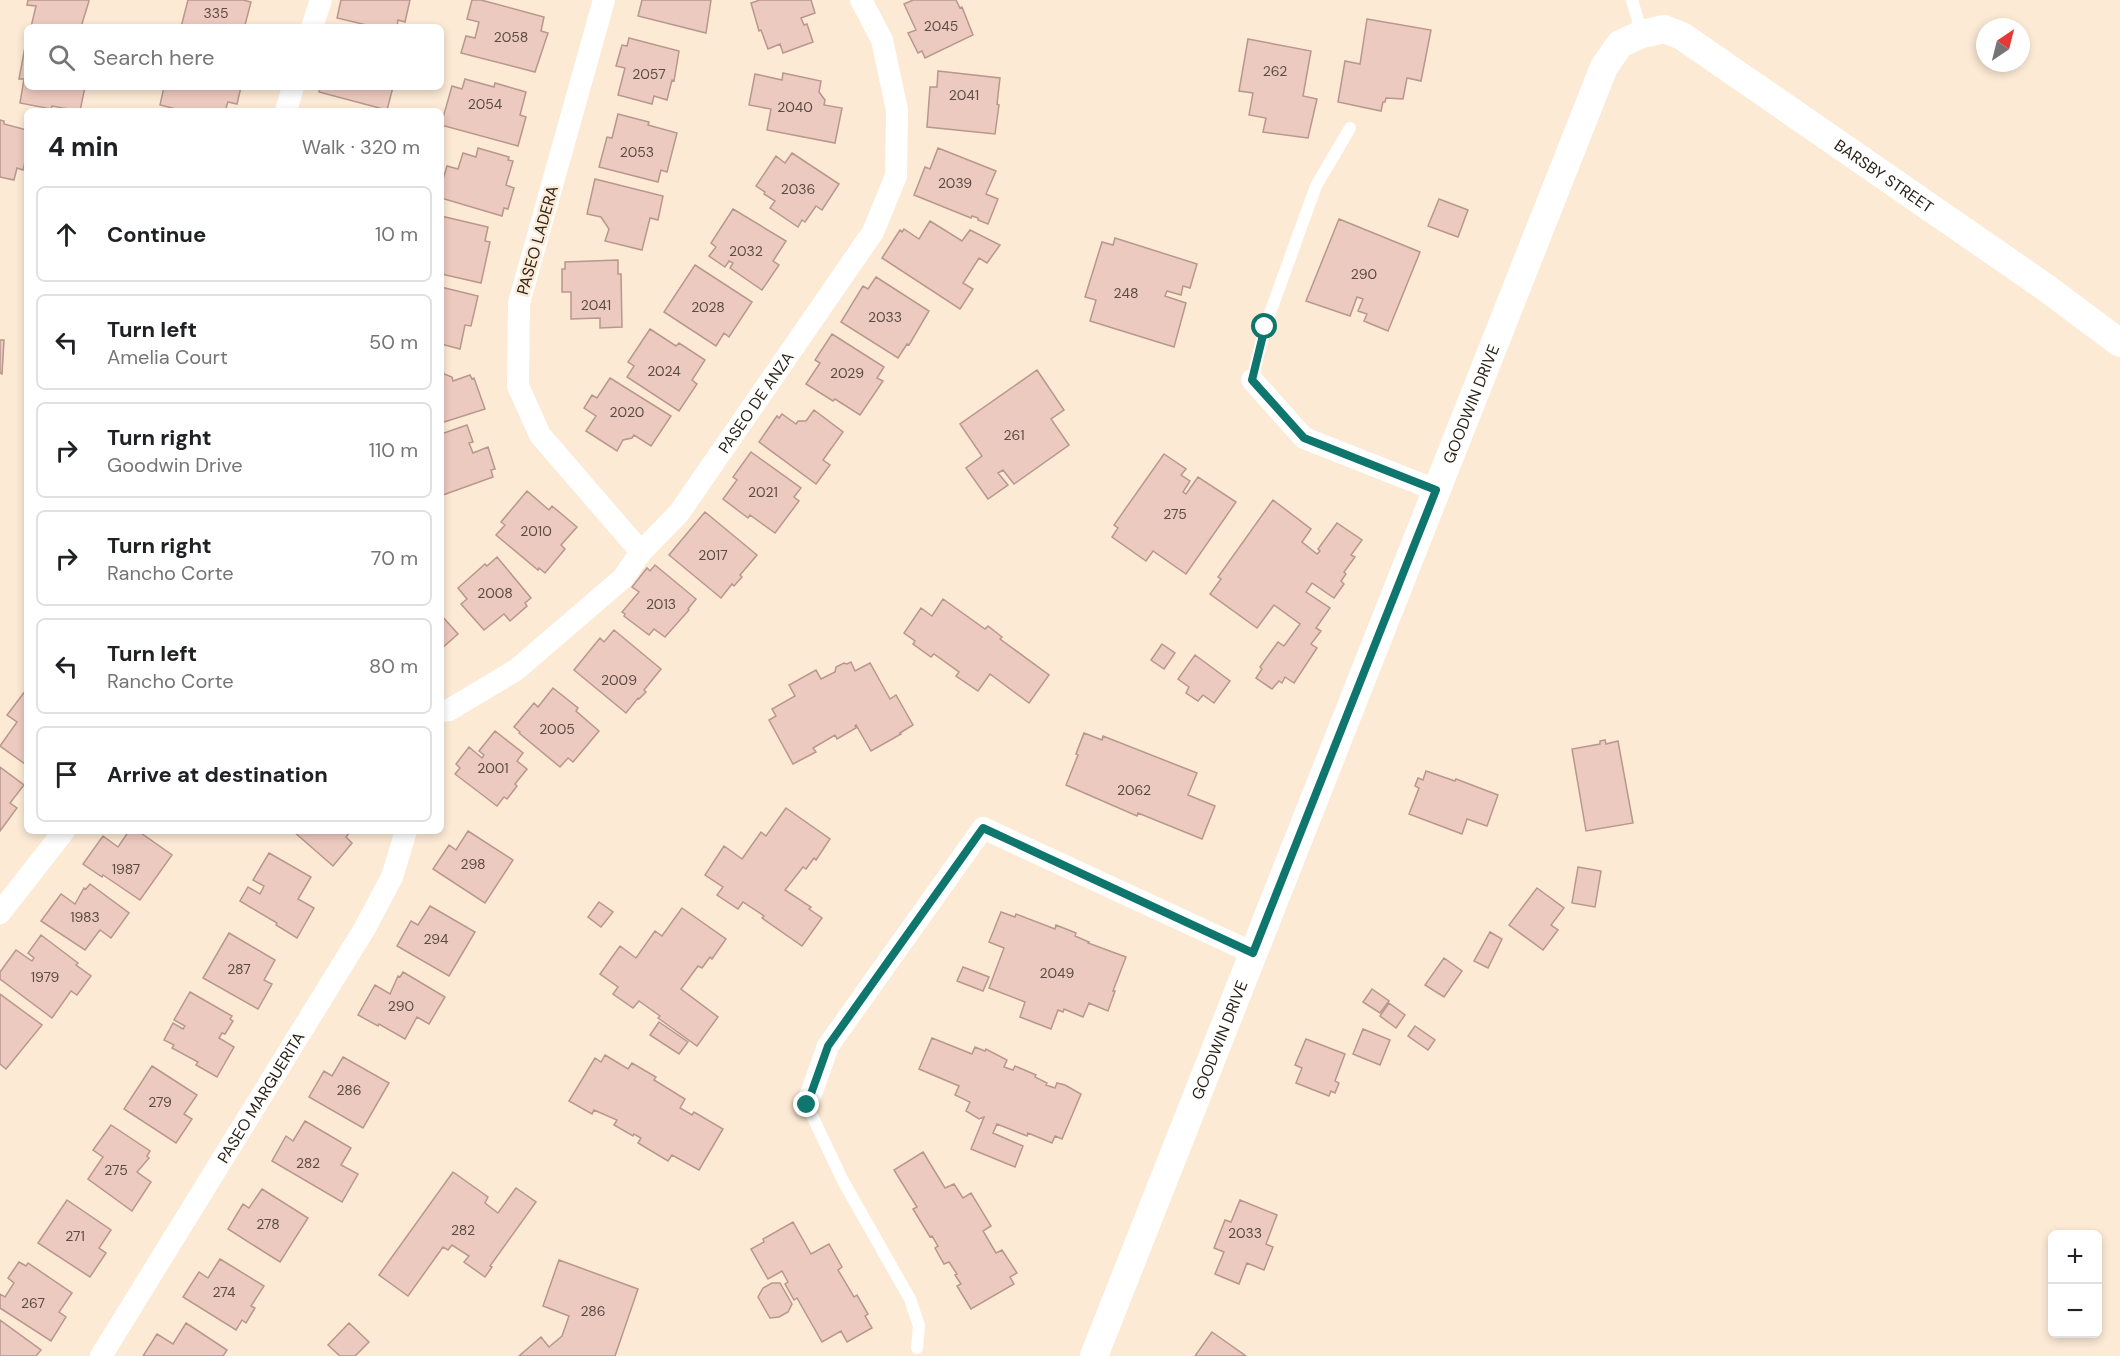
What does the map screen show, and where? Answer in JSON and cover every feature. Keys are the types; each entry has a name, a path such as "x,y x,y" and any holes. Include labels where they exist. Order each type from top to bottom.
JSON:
{"street":[{"path":"313,24 321,0"},
{"name":"PASEO LADERA","path":"604,0 519,303 518,386 540,435 641,552"},
{"name":"PASEO DE ANZA","path":"444,711 449,710 516,670 623,578 641,552 680,513 873,232 896,176 897,110 882,40 861,0"},
{"name":"BARSBY STREET","path":"1641,34 1664,29 1682,36 2036,280 2120,343"},
{"name":"GOODWIN DRIVE","path":"1094,1356 1604,67 1620,44 1641,34"},
{"path":"287,108 292,90"},
{"path":"1252,380 1304,438 1436,490"},
{"path":"807,1105 828,1046 983,828 1253,953"},
{"path":"0,913 62,834"},
{"name":"PASEO MARGUERITA","path":"101,1356 365,928 392,877 405,834"}],"lane":[{"path":"1632,0 1641,34"},
{"path":"1252,380 1265,327 1316,186 1350,128"},
{"path":"807,1105 843,1181 910,1299 919,1326 917,1348"}],"building":[{"path":"28,0 89,1 82,24 32,24 36,6 27,5"},
{"path":"188,0 251,2 245,24 182,24"},
{"path":"341,0 410,0 405,22 398,20 397,24 362,24 337,18"},
{"path":"472,0 481,0 544,17 541,31 548,33 535,72 461,53 466,36 475,38 479,22 467,19"},
{"path":"642,0 711,0 706,33 638,16"},
{"path":"760,0 811,0 815,13 801,18 804,25 807,24 813,42 783,53 780,44 768,49 761,30 759,31 751,3"},
{"path":"913,0 956,0 960,8 962,7 973,35 925,58 922,51 918,53 908,33 916,30 904,4"},
{"path":"1367,19 1431,30 1421,81 1407,78 1403,99 1386,98 1381,111 1338,102 1345,61 1360,64"},
{"path":"629,38 679,51 674,81 672,80 667,100 654,96 652,104 618,95 625,68 616,66 622,45 627,46"},
{"path":"1248,39 1311,51 1303,96 1317,99 1308,138 1263,132 1266,118 1249,115 1253,93 1239,91"},
{"path":"24,52 24,79 19,79"},
{"path":"938,71 1000,78 995,134 927,127 930,87 937,87"},
{"path":"783,73 821,81 819,92 825,100 824,105 842,108 835,143 767,130 771,109 749,105 755,74 782,80"},
{"path":"24,79 24,90 84,90 81,108 52,106 46,108 20,103"},
{"path":"465,79 494,87 495,83 526,92 520,115 526,117 518,146 444,126 444,114 452,86 462,89"},
{"path":"163,90 240,90 237,104 228,102 226,108 172,108 160,105"},
{"path":"319,90 392,90 388,108 379,108 319,92"},
{"path":"618,114 649,122 648,125 677,133 667,172 661,170 658,182 599,167 607,137 612,138"},
{"path":"0,120 4,121 4,124 24,129 24,166 23,170 17,168 14,180 0,177"},
{"path":"478,148 509,157 508,160 513,161 506,185 514,188 508,209 504,208 502,216 444,199 444,176 447,166 458,169 463,153 476,157"},
{"path":"938,148 996,171 986,194 998,199 988,224 978,218 972,216 971,218 914,195 925,167 930,169"},
{"path":"792,153 839,184 822,210 816,206 805,222 802,220 798,227 770,208 775,201 756,186 776,156 785,163"},
{"path":"595,179 663,196 658,220 650,218 642,250 605,241 609,229 601,217 587,214"},
{"path":"1439,199 1468,210 1458,237 1428,226"},
{"path":"733,209 786,241 773,261 779,265 762,290 730,268 733,263 729,261 725,267 709,256 716,247 711,243"},
{"path":"444,217 488,227 485,241 490,242 481,283 444,275"},
{"path":"1339,219 1420,252 1388,331 1364,321 1367,314 1358,311 1363,299 1357,297 1350,316 1306,301"},
{"path":"930,221 962,241 970,230 1000,245 987,263 979,258 963,283 973,289 960,309 882,258 900,230 902,232 904,229 919,239"},
{"path":"1115,238 1197,264 1190,288 1183,286 1181,295 1167,291 1165,296 1186,303 1174,347 1090,321 1096,300 1085,297 1102,242 1113,245"},
{"path":"618,260 618,274 621,274 622,327 600,328 600,318 571,319 571,292 562,292 562,269 565,269 565,262"},
{"path":"695,265 752,302 729,337 724,333 716,346 664,312"},
{"path":"876,277 929,311 909,345 907,344 898,358 841,322 863,286 868,289"},
{"path":"444,288 478,296 471,326 465,325 460,349 444,345"},
{"path":"650,329 676,346 679,343 705,360 692,380 697,384 679,411 627,377 634,366 628,362"},
{"path":"832,334 884,367 877,378 883,381 860,415 806,384 820,363 815,360"},
{"path":"0,340 4,340 2,374 0,373"},
{"path":"1037,370 1064,410 1051,419 1069,445 1014,484 1003,470 998,473 1008,485 988,499 966,468 982,456 960,424"},
{"path":"444,374 452,377 453,381 470,375 472,379 474,378 485,409 444,422"},
{"path":"610,378 671,416 651,446 634,435 632,438 623,440 617,451 586,431 596,416 584,408 592,395 597,398"},
{"path":"814,410 843,432 823,460 830,465 816,484 759,442 777,416 779,418 782,414 796,424 798,421 806,421"},
{"path":"467,425 473,442 469,443 473,453 488,447 495,469 491,470 493,477 444,495 444,433"},
{"path":"751,452 801,488 794,497 799,501 775,533 750,515 748,518 723,499 737,480 733,477"},
{"path":"1164,454 1186,469 1181,475 1190,481 1183,492 1186,494 1198,477 1236,502 1186,574 1153,551 1146,561 1112,537 1118,528 1114,525"},
{"path":"527,491 549,510 552,506 577,527 561,545 565,549 545,573 539,568 538,570 496,535 505,525 501,522"},
{"path":"1273,500 1311,529 1302,542 1317,554 1320,551 1318,549 1337,523 1362,540 1351,555 1355,557 1344,572 1346,574 1341,581 1344,584 1334,598 1312,583 1306,592 1330,608 1316,628 1321,631 1311,644 1317,648 1294,683 1285,677 1282,683 1279,681 1272,689 1256,678 1262,669 1260,667 1278,642 1284,646 1300,624 1274,605 1257,628 1210,594 1221,579 1218,577"},
{"path":"705,512 757,555 740,575 742,577 734,586 732,584 721,598 669,555"},
{"path":"497,557 531,598 525,603 527,606 510,621 504,614 484,630 461,604 467,599 458,588 485,564 487,566"},
{"path":"655,565 696,599 665,637 654,629 649,635 622,612 639,592 632,587 647,568 650,571"},
{"path":"943,599 985,629 988,626 1002,637 1000,639 1049,675 1029,703 990,674 978,691 956,676 959,672 934,654 931,657 913,644 915,641 904,633 921,608 932,616"},
{"path":"444,618 458,634 444,646"},
{"path":"614,630 661,669 644,690 646,692 626,713 574,670 600,638 604,642"},
{"path":"1162,644 1175,653 1164,669 1151,660"},
{"path":"1195,655 1230,681 1214,703 1203,695 1198,701 1186,693 1189,687 1178,679"},
{"path":"851,662 855,671 870,663 890,699 896,695 913,725 871,751 856,725 856,728 837,739 835,735 813,748 816,752 793,764 769,720 776,716 772,709 795,696 789,685 816,670 821,679 835,672 836,667"},
{"path":"553,688 578,708 576,711 599,731 573,762 568,758 560,767 514,727 534,703 538,707"},
{"path":"24,693 24,763 0,746 17,722 7,715"},
{"path":"495,731 523,753 517,761 527,769 507,799 504,797 497,806 455,774 460,768 456,764 469,747 482,758 484,755 479,751"},
{"path":"1084,733 1102,740 1103,736 1197,773 1188,795 1215,806 1202,839 1138,813 1137,816 1066,785"},
{"path":"1605,740 1606,744 1618,741 1633,823 1586,831 1572,749 1600,744 1600,741"},
{"path":"0,767 24,785 10,803 17,808 0,831"},
{"path":"1426,771 1455,781 1456,779 1498,795 1487,826 1467,819 1462,834 1409,814 1419,788 1415,786 1418,778 1423,780"},
{"path":"786,808 830,839 816,860 814,858 806,869 803,867 785,890 811,907 809,909 822,918 802,946 743,902 738,909 717,895 723,887 705,875 724,846 742,859 761,832 766,836"},
{"path":"468,831 513,860 485,903 433,869 449,845 456,850"},
{"path":"127,834 142,834 172,855 140,900 83,864 103,836 118,847"},
{"path":"296,834 348,834 346,837 352,843 333,866"},
{"path":"269,853 311,877 298,899 314,908 297,938 240,901 248,887 260,894 264,886 253,880"},
{"path":"1578,867 1601,871 1595,907 1572,903"},
{"path":"90,884 129,913 111,938 100,930 85,950 41,921 61,894 75,904 84,888 86,889"},
{"path":"1537,888 1564,908 1551,925 1558,930 1543,950 1509,925"},
{"path":"599,902 613,912 601,927 588,917"},
{"path":"430,906 475,932 449,976 397,946 411,921 418,925"},
{"path":"682,908 726,939 712,959 710,957 702,968 698,966 681,989 718,1017 697,1046 639,1001 633,1008 613,994 618,987 600,974 620,946 636,958 655,931 662,936"},
{"path":"1001,912 1015,917 1016,914 1055,929 1056,925 1076,933 1075,936 1088,943 1126,957 1108,1011 1089,1003 1083,1017 1064,1009 1063,1012 1058,1010 1051,1029 1020,1017 1025,1002 989,988 1004,948 989,942"},
{"path":"1490,932 1502,939 1488,968 1474,961"},
{"path":"229,933 275,960 264,980 272,984 258,1009 203,978"},
{"path":"41,935 78,963 76,965 91,976 77,995 71,991 52,1018 0,979 0,972 16,950 32,961 34,958 28,953"},
{"path":"1444,958 1462,971 1444,997 1425,985"},
{"path":"963,967 989,977 983,991 957,981"},
{"path":"403,972 445,997 429,1024 417,1017 405,1039 358,1015 375,985 390,994 398,976 400,977"},
{"path":"1372,989 1389,1001 1380,1013 1363,1002"},
{"path":"190,992 232,1016 230,1019 233,1021 225,1034 222,1033 219,1038 234,1047 217,1077 196,1065 198,1062 172,1048 174,1045 164,1040 173,1023 183,1029 185,1026 174,1020"},
{"path":"0,994 42,1025 6,1069 0,1064"},
{"path":"1389,1003 1405,1015 1396,1028 1380,1016"},
{"path":"659,1022 688,1042 679,1054 650,1035"},
{"path":"1415,1026 1435,1040 1428,1050 1408,1036"},
{"path":"1363,1029 1390,1040 1380,1065 1353,1054"},
{"path":"932,1038 972,1054 975,1047 985,1051 986,1049 1007,1060 1004,1067 1013,1070 1015,1066 1036,1075 1035,1077 1047,1083 1046,1085 1055,1088 1057,1083 1065,1085 1081,1094 1062,1139 1055,1136 1052,1143 997,1124 993,1133 1023,1146 1015,1167 971,1149 984,1117 979,1119 966,1111 970,1102 955,1095 959,1086 919,1069"},
{"path":"1306,1039 1345,1054 1335,1081 1339,1083 1335,1093 1331,1091 1329,1096 1296,1083 1302,1068 1295,1065"},
{"path":"605,1055 628,1069 632,1063 656,1077 654,1080 685,1099 680,1108 692,1115 694,1112 723,1129 699,1170 672,1155 668,1161 638,1143 641,1138 614,1125 617,1120 594,1110 592,1114 569,1101 595,1058 601,1062"},
{"path":"343,1057 389,1083 363,1128 309,1097 324,1071 332,1076"},
{"path":"152,1066 197,1095 184,1114 192,1119 176,1143 124,1109"},
{"path":"305,1121 351,1148 341,1165 358,1174 342,1202 272,1161 286,1136 293,1141"},
{"path":"111,1125 150,1151 147,1156 149,1158 137,1172 151,1182 132,1211 88,1179 103,1157 93,1150"},
{"path":"923,1152 945,1188 954,1184 963,1198 971,1193 991,1226 983,1231 996,1253 1002,1250 1017,1273 1010,1277 1014,1284 971,1309 957,1286 961,1284 955,1275 957,1274 949,1262 944,1264 935,1248 938,1246 913,1209 917,1207 894,1170"},
{"path":"453,1172 488,1197 485,1203 498,1213 516,1188 536,1202 490,1266 492,1267 485,1277 464,1262 469,1256 452,1245 448,1250 443,1247 408,1296 379,1275"},
{"path":"262,1189 308,1218 280,1262 228,1229 243,1204 249,1208"},
{"path":"67,1200 111,1230 99,1248 106,1253 90,1277 38,1243"},
{"path":"1240,1200 1277,1215 1266,1244 1273,1247 1264,1270 1247,1263 1239,1284 1215,1274 1224,1252 1214,1248 1225,1220 1231,1222"},
{"path":"793,1222 811,1254 829,1244 842,1267 838,1270 854,1297 857,1295 868,1314 865,1316 872,1328 847,1342 841,1331 822,1342 797,1298 794,1300 785,1284 788,1282 782,1271 768,1279 751,1249 764,1242 763,1239"},
{"path":"220,1259 264,1286 251,1306 255,1308 246,1323 242,1320 236,1330 183,1297 199,1272 208,1278"},
{"path":"559,1260 638,1289 615,1356 519,1356 541,1337 549,1347 562,1336 569,1316 543,1306"},
{"path":"19,1262 26,1266 28,1263 72,1293 59,1312 66,1317 51,1341 0,1308 0,1294 5,1297 14,1283 8,1278"},
{"path":"772,1283 780,1283 792,1304 788,1312 779,1317 770,1318 758,1297 763,1288"},
{"path":"0,1320 41,1350 36,1356 0,1356"},
{"path":"186,1323 227,1350 223,1356 143,1356 157,1334 173,1344"},
{"path":"349,1323 369,1342 355,1356 340,1356 328,1345"},
{"path":"1212,1332 1246,1356 1195,1356"}],"route":[{"path":"807,1105 828,1046 983,828 1253,953 1436,490 1304,438 1252,380 1265,327"}]}
